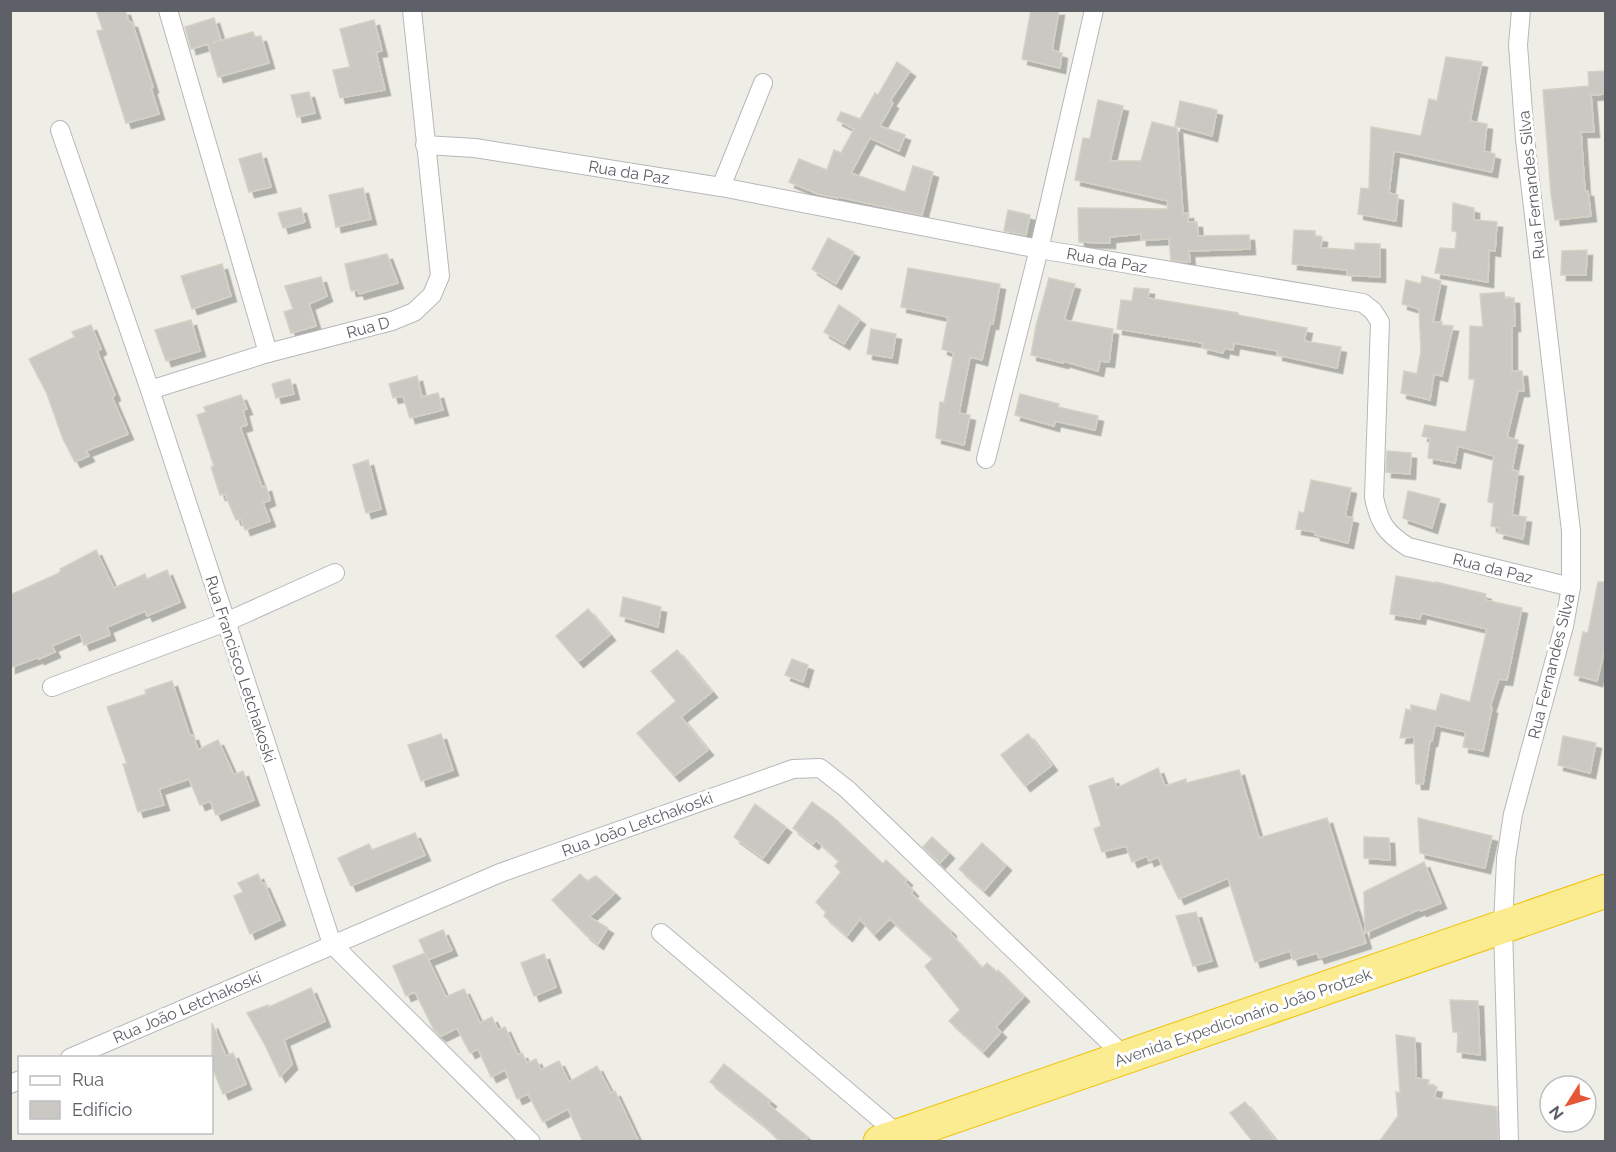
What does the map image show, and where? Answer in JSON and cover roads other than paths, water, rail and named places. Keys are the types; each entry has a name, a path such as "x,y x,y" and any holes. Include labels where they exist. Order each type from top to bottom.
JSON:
{"highway":[{"name":"Avenida Expedicionário João Protzek","path":"890,1138 1605,891"}],"street":[{"path":"168,10 268,353"},
{"name":"Rua D","path":"150,390 268,353 392,321 414,312 432,295 440,276 412,10"},
{"path":"986,459 1039,249 1094,10"},
{"name":"Rua Fernandes Silva","path":"1509,1142 1503,926 1506,859 1513,814 1564,626 1571,587 1571,531 1525,139 1518,45 1521,10"},
{"path":"721,187 763,83"},
{"name":"Rua Francisco Letchakoski","path":"60,130 150,390 332,944 531,1142"},
{"name":"Rua da Paz","path":"425,145 475,148 721,187 1039,249 1363,303 1373,310 1380,322 1374,497 1378,517 1391,536 1408,547 1571,587"},
{"path":"52,687 226,622 335,573"},
{"name":"Rua João Letchakoski","path":"75,1056 500,873 793,769 820,768 856,798 1126,1058"},
{"path":"661,933 890,1138"}]}
